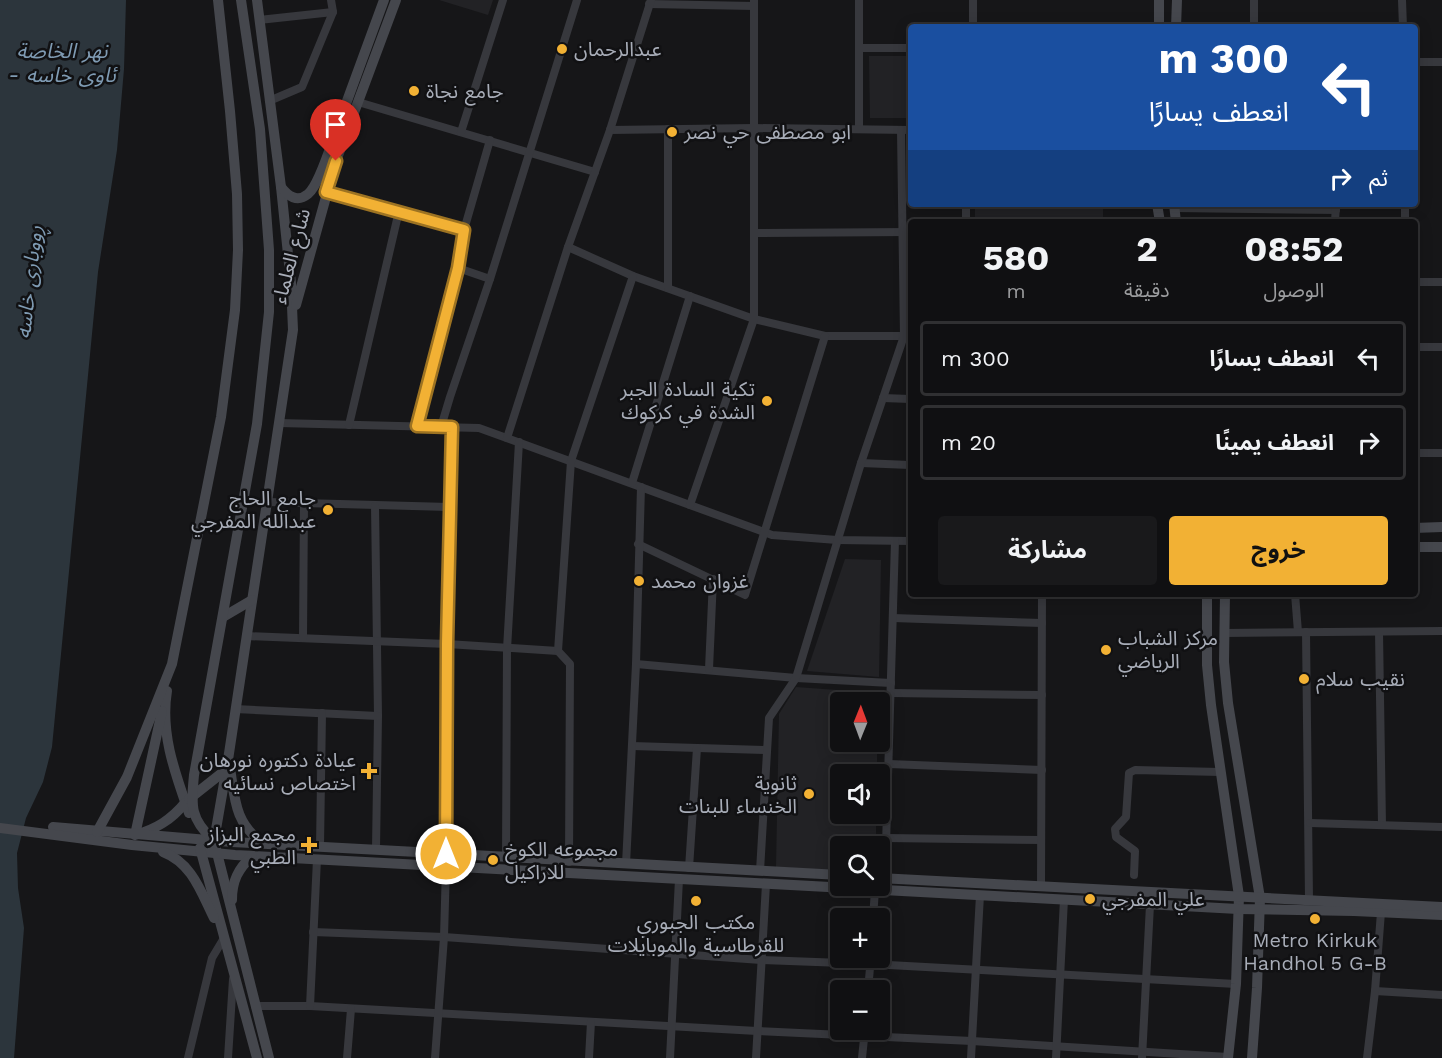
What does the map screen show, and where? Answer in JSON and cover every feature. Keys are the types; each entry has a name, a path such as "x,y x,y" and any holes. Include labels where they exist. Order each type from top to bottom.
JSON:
{"main road":[{"path":"135,835 172,664 220,417 235,310 238,250 237,195 218,0"},
{"path":"214,841 196,822 187,800 194,775 257,424 269,312 269,250 260,129 241,0"},
{"path":"257,0 268,101 281,187 293,317 228,765 214,841 269,1058"},
{"name":"شارع العلماء","path":"281,187 295,198 305,196 312,190 328,153 384,0"},
{"name":"شارع العلماء","path":"293,317 326,192 396,0"},
{"path":"1159,24 1160,0"},
{"path":"1176,24 1177,0"},
{"path":"260,129 273,127"},
{"path":"1418,528 1442,527"},
{"path":"1418,547 1442,547"},
{"path":"1207,597 1207,665 1220,772 1239,896 1236,984 1228,1057"},
{"path":"1225,597 1224,662 1228,703 1260,898 1252,1058"},
{"path":"223,618 252,600"},
{"path":"172,664 166,702 167,736 173,765 187,800 257,1058"},
{"path":"98,832 127,777 172,664"},
{"path":"135,835 164,824 187,800 228,765"},
{"path":"228,765 240,819 247,830 264,844"},
{"path":"0,821 152,847 216,854 830,888"},
{"path":"0,828 98,832 569,862 830,874"},
{"path":"152,847 172,855 187,867 224,938"},
{"path":"232,912 234,879 241,867 252,856"},
{"path":"890,878 1442,907"},
{"path":"890,891 1259,910 1442,915"}],"street":[{"path":"268,101 302,87 333,12 331,0"},
{"path":"461,132 503,0"},
{"path":"441,427 577,0"},
{"path":"859,0 859,129"},
{"path":"973,0 973,24"},
{"path":"1254,0 1254,24"},
{"path":"1402,0 1403,24"},
{"path":"507,438 568,247 610,130 650,2 754,3 754,319 690,505"},
{"path":"259,20 333,12"},
{"path":"859,48 908,48"},
{"path":"1418,62 1442,62"},
{"path":"358,102 595,172"},
{"path":"610,130 754,128 908,130"},
{"path":"668,129 668,288"},
{"path":"760,871 768,718 796,678 861,463 907,336 907,232 901,130"},
{"path":"417,426 458,268 464,230 490,140"},
{"path":"326,192 464,230"},
{"path":"349,425 399,211"},
{"path":"754,233 907,232"},
{"path":"568,247 633,276 754,319 825,336 907,336"},
{"path":"458,268 490,279"},
{"path":"558,651 570,461 633,276"},
{"path":"1418,282 1442,282"},
{"path":"632,483 690,296"},
{"path":"638,544 745,596 825,336"},
{"path":"1418,347 1442,347"},
{"path":"883,398 908,399"},
{"path":"279,423 479,428 766,532 837,540 908,541"},
{"path":"446,854 447,644 452,427"},
{"path":"506,857 507,649 519,442"},
{"path":"1418,453 1442,453"},
{"path":"861,463 908,465"},
{"path":"626,864 636,664 641,487"},
{"path":"267,502 449,507"},
{"path":"303,638 304,503"},
{"path":"375,506 378,716 376,849"},
{"path":"889,764 895,541"},
{"path":"709,669 713,579"},
{"path":"1041,885 1042,597"},
{"path":"1296,597 1302,632 1310,824 1310,899"},
{"path":"893,618 1042,623"},
{"path":"1224,633 1442,631"},
{"path":"1379,632 1382,825"},
{"path":"246,636 558,651 570,664 569,862"},
{"path":"636,664 796,678 891,682"},
{"path":"891,693 1042,695"},
{"path":"235,709 378,716"},
{"path":"320,847 322,713"},
{"path":"632,746 767,750"},
{"path":"689,868 697,748"},
{"path":"890,764 1042,770"},
{"path":"1134,875 1135,851 1116,837 1115,829 1126,817 1129,773 1135,770 1220,772"},
{"path":"1310,824 1442,827"},
{"path":"890,838 1041,840"},
{"path":"310,1006 317,859"},
{"path":"435,1058 444,937 446,866"},
{"path":"670,1058 679,879"},
{"path":"756,1058 766,884"},
{"path":"971,1058 980,895"},
{"path":"1056,1058 1064,899"},
{"path":"1142,1055 1150,904"},
{"path":"1367,1058 1381,912"},
{"path":"313,932 444,937 761,960 830,961"},
{"path":"188,1058 212,958 224,938"},
{"path":"890,963 976,970 1236,984"},
{"path":"228,1058 234,970"},
{"path":"1375,991 1442,995"},
{"path":"255,1006 310,1006 757,1031 830,1032"},
{"path":"347,1058 351,1009"},
{"path":"589,1058 591,1022"},
{"path":"890,1034 1056,1046 1142,1055 1228,1057"},
{"path":"862,1058 863,1040"}],"shaded area":[{"path":"439,0 493,0 488,15"},
{"path":"869,56 908,56 908,118 870,118"},
{"path":"975,207 1103,207 1103,219 975,219"},
{"path":"845,559 881,560 879,677 807,671"},
{"name":"ثانوية الخنساء للبنات","path":"796,687 864,692 830,692 830,752 877,752 877,764 830,764 830,824 876,824 876,836 830,836 830,870 776,867 779,714"}],"water":[{"name":"نهر الخاصة - ئاوی خاسە","path":"0,0 126,0 124,69 117,150 98,272 52,747 43,782 26,818 17,853 18,888 24,928 14,1058 0,1058"}],"place":[{"name":"عبدالرحمان","path":"562,49"},
{"name":"جامع نجاة","path":"414,91"},
{"name":"ابو مصطفى حي نصر","path":"672,132"},
{"name":"تكية السادة الجبر الشدة في كركوك","path":"767,401"},
{"name":"جامع الحاج عبدالله المفرجي","path":"328,510"},
{"name":"غزوان محمد","path":"639,581"},
{"name":"مركز الشباب الرياضي","path":"1106,650"},
{"name":"نقيب سلام","path":"1304,679"},
{"name":"عيادة دكتوره نورهان اختصاص نسائيه","path":"369,771"},
{"name":"ثانوية الخنساء للبنات","path":"809,794"},
{"name":"مجمع البزاز الطبي","path":"309,845"},
{"name":"مجموعه الكوخ للاراكيل","path":"493,860"},
{"name":"علي المفرجي","path":"1090,899"},
{"name":"مكتب الجبوري للقرطاسية والموبايلات","path":"696,901"},
{"name":"Metro Kirkuk Handhol 5 G-B","path":"1315,919"}],"route":[{"path":"336,161 326,192 464,230 458,268 417,426 452,427 447,644 446,854"}],"water label":[{"name":"ڕووباری خاسە","path":"29,282"}]}
